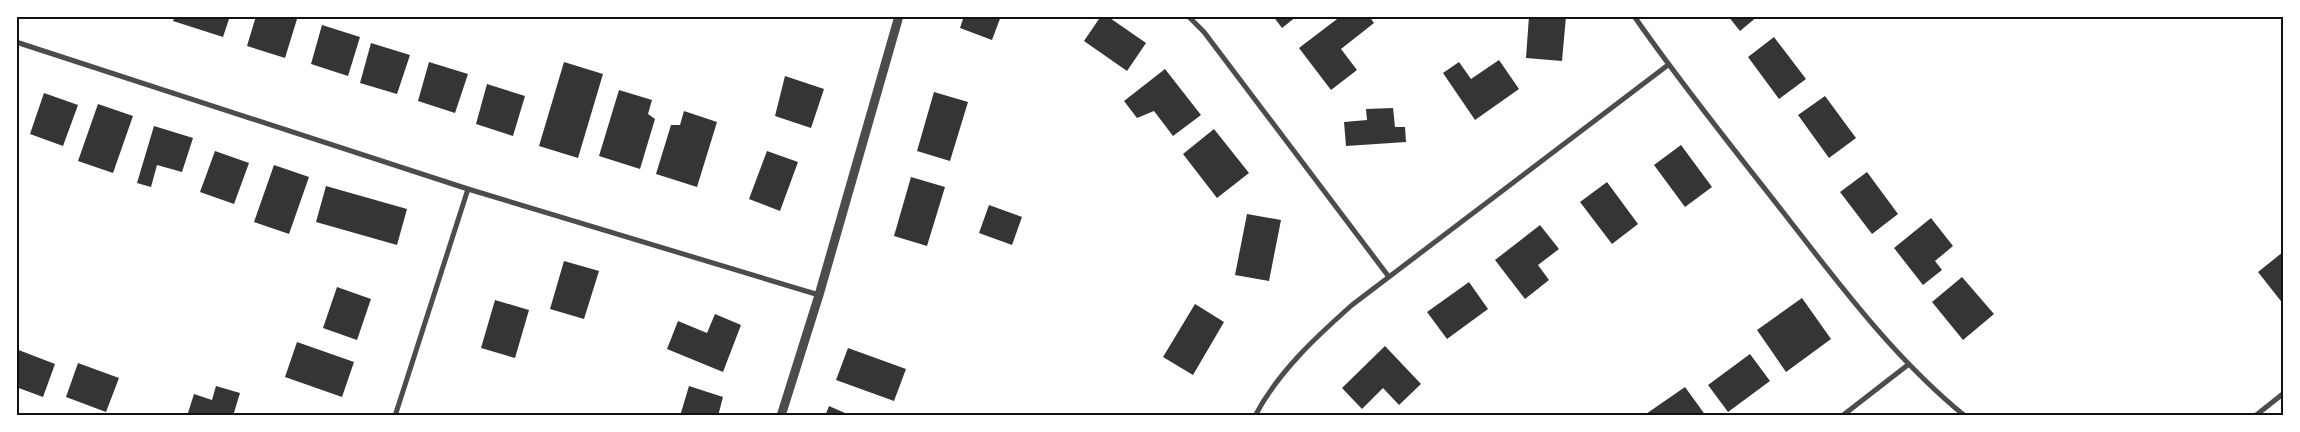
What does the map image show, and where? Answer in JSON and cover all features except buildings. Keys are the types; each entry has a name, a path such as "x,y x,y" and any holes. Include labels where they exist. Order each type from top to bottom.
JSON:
{"street":[{"path":"781,416 819,295 899,16"},
{"path":"1188,16 1204,32 1389,277"},
{"path":"1634,16 1668,65 1851,299 1909,364 1965,416"},
{"path":"16,42 468,190 819,295"},
{"path":"1255,416 1286,370 1317,336 1352,305 1668,65"},
{"path":"395,416 468,190"},
{"path":"1842,416 1909,364"},
{"path":"2255,416 2284,393"}]}
